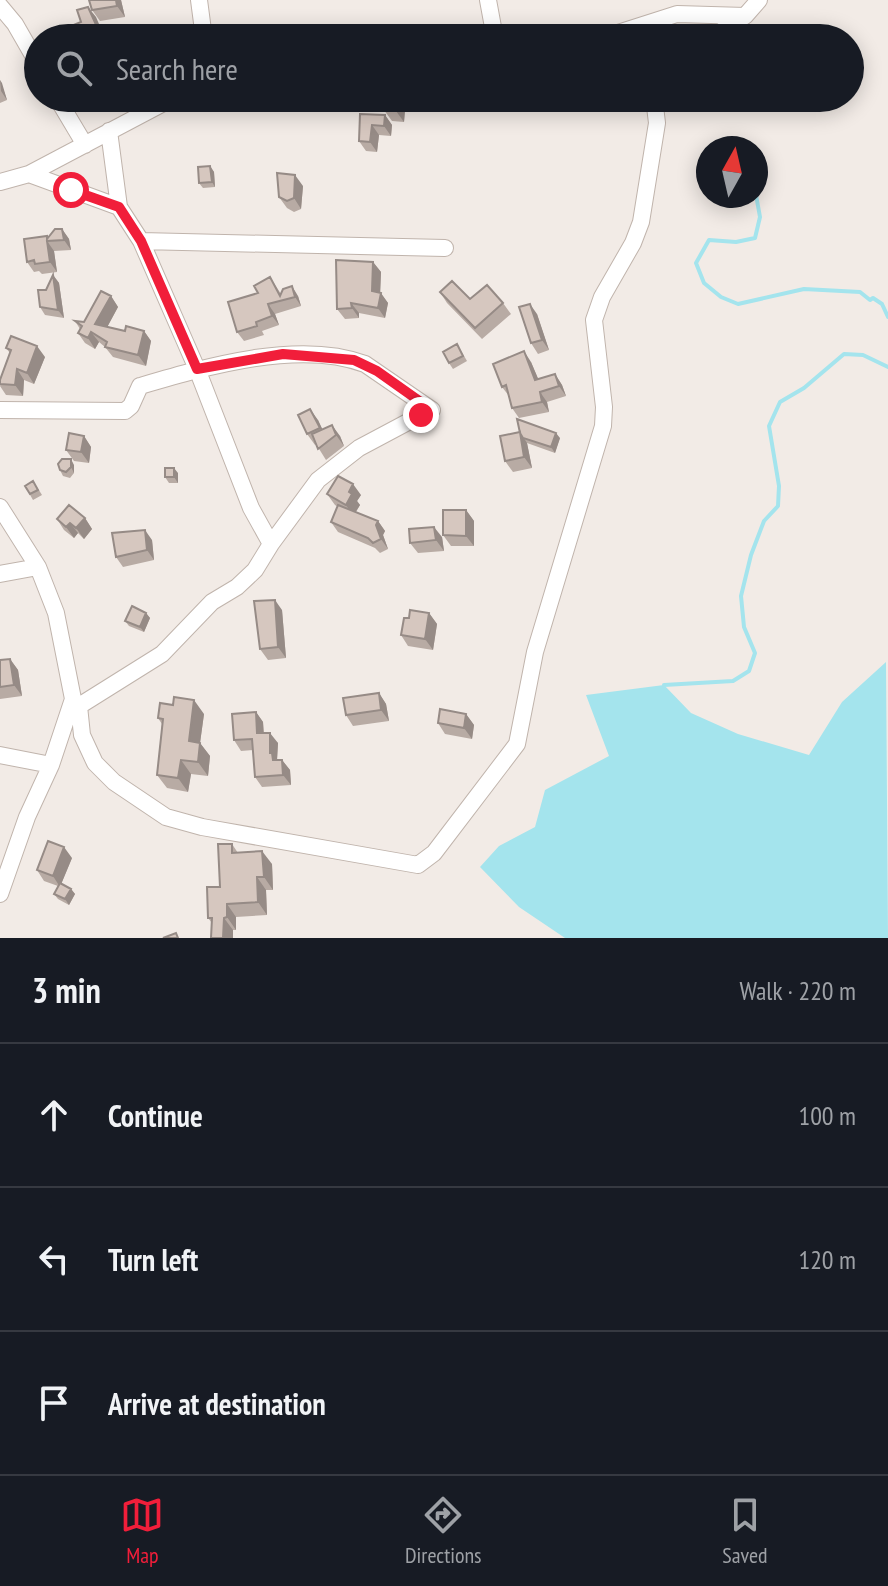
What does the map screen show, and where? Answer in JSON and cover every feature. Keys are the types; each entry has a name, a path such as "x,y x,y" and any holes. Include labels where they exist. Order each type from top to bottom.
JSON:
{"street":[{"path":"199,0 202,24"},
{"path":"488,0 492,24"},
{"path":"732,24 745,16 759,0"},
{"path":"0,6 24,40"},
{"path":"646,24 677,14 745,16"},
{"path":"65,112 85,145"},
{"path":"2,185 29,174 146,112"},
{"path":"0,507 38,567 56,613 82,735 95,763 114,782 166,817 202,827 418,865 434,853 517,744 535,652 603,426 604,407 594,320 602,297 633,243 641,222 657,123 656,112"},
{"path":"109,131 119,207 141,241 197,369 251,508 271,544"},
{"path":"29,174 119,207"},
{"path":"141,241 445,248"},
{"path":"0,410 125,411 131,406 140,386 197,369 283,354 354,360 377,371 432,410 425,407 421,415 359,448 318,480 255,570 237,587 212,602 162,654 76,702 27,817 0,894"},
{"path":"0,574 38,567"},
{"path":"0,755 51,765"}],"water":[{"path":"886,662 888,938 565,938 519,907 480,867 499,846 535,827 545,790 609,756 586,695 664,685 691,713 738,734 809,755 842,702"}],"building":[{"path":"89,0 116,0 117,6 92,10"},
{"path":"88,7 96,24 76,24 81,22 77,10"},
{"path":"360,114 385,115 384,126 372,125 370,142 359,141"},
{"path":"210,166 212,182 199,183 198,167"},
{"path":"277,173 295,175 294,198 287,201 279,197"},
{"path":"55,229 62,229 64,240 47,241 50,262 27,262 24,239 47,236 47,239"},
{"path":"336,260 373,262 372,291 381,293 378,308 351,303 352,308 337,309"},
{"path":"53,275 58,310 40,307 38,290 46,290"},
{"path":"270,277 280,296 283,289 292,286 295,297 268,304 272,316 256,322 257,326 237,332 228,302 258,293 254,286"},
{"path":"452,281 470,299 487,285 503,303 475,328 440,292"},
{"path":"101,291 111,296 95,324 125,331 126,326 144,331 138,355 105,347 107,342 91,332 88,338 78,333 82,326 75,321 84,322"},
{"path":"530,304 542,340 531,343 519,307"},
{"path":"11,336 37,346 27,373 17,369 15,385 0,384 11,350 6,348"},
{"path":"457,344 463,356 449,363 443,352"},
{"path":"524,351 535,380 555,374 559,386 540,392 542,402 512,408 506,385 502,387 493,364"},
{"path":"310,409 320,428 307,434 298,415"},
{"path":"517,419 556,433 551,447 523,438"},
{"path":"332,425 336,435 318,449 312,434"},
{"path":"520,432 524,457 505,461 500,436"},
{"path":"69,433 84,436 81,452 66,450"},
{"path":"62,459 71,459 71,467 66,472 60,470 58,464"},
{"path":"165,468 174,468 174,477 165,477"},
{"path":"338,476 353,484 346,505 327,494"},
{"path":"33,481 38,490 30,494 25,486"},
{"path":"69,505 85,518 76,528 70,523 66,527 57,519"},
{"path":"338,505 378,521 376,525 381,539 373,543 331,522"},
{"path":"443,510 466,510 466,536 443,535"},
{"path":"434,527 436,540 410,543 409,529"},
{"path":"145,530 147,550 116,557 112,533"},
{"path":"275,600 278,647 260,649 254,601"},
{"path":"132,606 146,613 140,627 125,621"},
{"path":"410,610 429,613 425,639 401,635 404,618 409,618"},
{"path":"10,659 14,685 0,687 0,660"},
{"path":"379,693 381,710 346,715 343,698"},
{"path":"174,697 194,700 189,741 200,743 198,762 181,760 178,778 157,775 163,719 158,718 160,703 173,705"},
{"path":"440,709 466,714 464,728 438,723"},
{"path":"256,712 257,733 270,733 270,753 273,760 282,760 283,775 255,777 252,739 234,740 232,714"},
{"path":"48,841 64,847 53,876 37,870"},
{"path":"218,844 232,844 232,853 262,851 264,877 257,877 258,902 227,904 223,938 211,938 212,918 208,918 207,887 220,887"},
{"path":"60,883 71,889 65,899 54,894"}],"waterway":[{"path":"758,208 760,217 755,238 736,242 709,240 696,263 704,283 721,297 738,304 804,289 860,292 882,304 888,317"},
{"path":"664,685 733,681 749,671 755,653 744,627 741,596 751,555 764,521 778,506 779,486 769,426 780,402 804,388 844,354 863,355 888,367"}],"route":[{"path":"71,190 119,207 141,241 197,369 283,354 354,360 377,371 432,410 425,407 421,415"}]}
